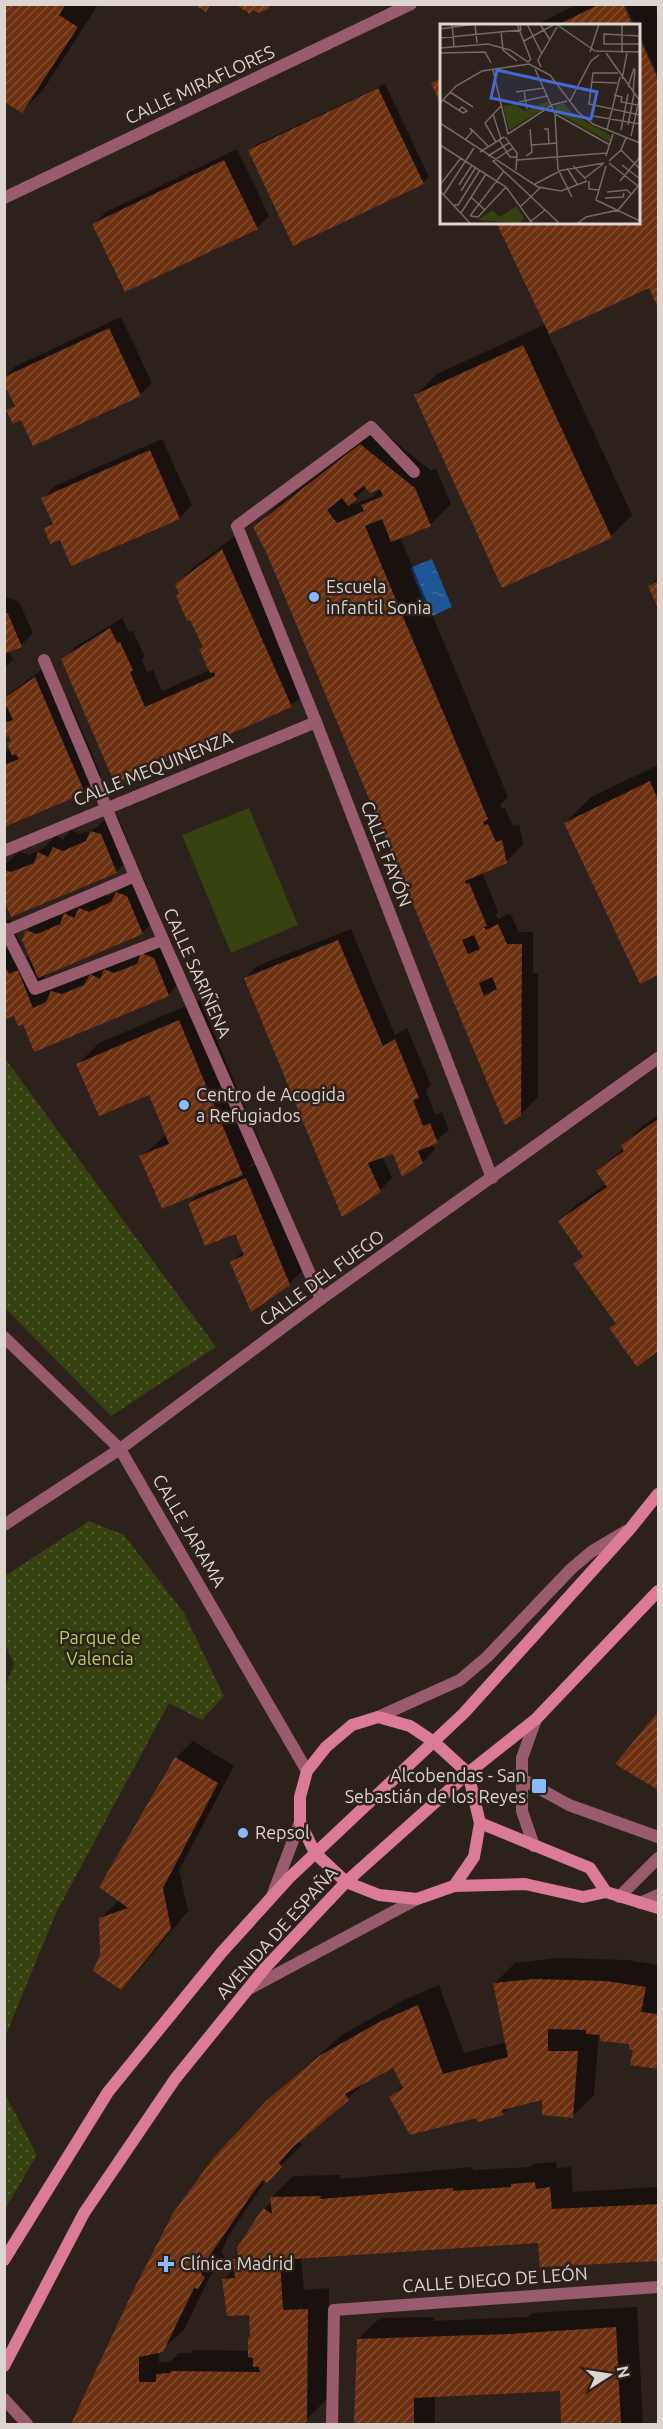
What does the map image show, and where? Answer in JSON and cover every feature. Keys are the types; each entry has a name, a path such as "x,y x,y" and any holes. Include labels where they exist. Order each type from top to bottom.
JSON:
{"main road":[{"name":"AVENIDA DE ESPAÑA","path":"4,2260 108,2092 222,1952 272,1896 315,1853 464,1713 630,1529 658,1494"},
{"name":"AVENIDA DE ESPAÑA","path":"4,2366 84,2212 174,2079 265,1968 346,1882 468,1773 536,1719 658,1592"},
{"path":"454,1886 474,1857 480,1824 468,1773 434,1742 410,1726 378,1717 352,1725 326,1747 307,1771 300,1797 300,1822 315,1853 346,1882 379,1895 417,1899 454,1886 525,1884 583,1897 606,1892 658,1908"},
{"path":"480,1824 590,1868 606,1892"}],"street":[{"name":"CALLE MIRAFLORES","path":"4,198 411,4"},
{"name":"CALLE FAYÓN","path":"414,472 371,427 237,526 316,722 492,1178"},
{"name":"CALLE SARIÑENA","path":"44,660 135,876 321,1299"},
{"name":"CALLE MEQUINENZA","path":"4,851 316,722"},
{"path":"135,876 5,929 35,989 163,940"},
{"name":"CALLE DEL FUEGO","path":"4,1525 120,1449 321,1299 658,1058"},
{"name":"CALLE JARAMA","path":"4,1337 120,1449 307,1771"},
{"name":"AVENIDA DE ESPAÑA","path":"378,1717 460,1680 487,1657 571,1569 591,1552 630,1529"},
{"path":"534,1846 522,1811 522,1758 536,1719"},
{"path":"522,1779 569,1805 658,1837"},
{"path":"272,1896 300,1822"},
{"path":"620,1897 658,1858"},
{"path":"640,1903 658,1895"},
{"path":"247,1990 417,1899"},
{"name":"CALLE DIEGO DE LEÓN","path":"332,2424 334,2310 658,2287"},
{"path":"4,2399 27,2424"}],"green space":[{"path":"249,808 298,925 231,953 182,835"},
{"path":"4,1057 216,1347 111,1416 5,1308"},
{"name":"Parque de Valencia","path":"89,1521 124,1535 184,1613 224,1696 202,1720 169,1703 56,1913 5,2037 4,1689 14,1664 5,1644 5,1576"},
{"path":"4,2092 37,2155 5,2209 4,2209"}],"water":[{"path":"432,559 452,607 430,617 410,568"}],"building":[{"path":"4,4 66,4 59,15 78,27 22,113 4,102"},
{"path":"235,4 271,4 268,9 259,13 252,10 250,14"},
{"path":"600,4 623,4 632,24 559,24"},
{"path":"195,5 210,5 206,12"},
{"path":"639,37 658,79 658,308 649,288 549,334 497,224 639,224"},
{"path":"440,79 440,103 431,83"},
{"path":"378,88 424,184 293,246 248,150"},
{"path":"224,160 258,229 125,292 92,224"},
{"path":"109,328 141,396 33,446 21,420 13,424 6,410 15,406 4,384 4,377"},
{"path":"523,345 612,538 502,588 414,395"},
{"path":"360,444 415,488 431,526 391,542 382,519 365,526 488,819 483,822 484,825 488,824 496,842 502,840 507,863 465,881 466,884 469,883 487,926 484,927 486,930 498,924 507,944 522,944 521,1116 505,1125 267,554 253,527","holes":["364,486 370,493 380,489 383,496 361,505 364,511 337,523 327,510 342,498 348,506 357,499 353,494","474,935 480,949 468,954 462,940","492,977 497,989 484,996 479,983"]},
{"path":"150,450 180,519 71,566 60,540 50,544 44,528 53,524 41,498"},
{"path":"222,549 292,707 115,784 61,659 110,628 117,643 120,642 133,670 130,672 145,707 215,676 214,672 210,673 199,649 203,647 190,620 187,621 176,595 179,594 175,584"},
{"path":"658,581 658,608 648,586"},
{"path":"4,612 8,614 22,647 4,654"},
{"path":"35,677 85,793 4,827 4,765 19,759 16,754 12,756 7,743 11,741 9,736 4,738 4,723 13,720 7,707 4,708 4,698"},
{"path":"650,781 658,800 658,975 640,984 564,823"},
{"path":"90,831 101,834 117,873 11,917 4,901 4,870 11,872 34,863 38,852 48,857 53,847 63,851 86,841"},
{"path":"116,892 127,896 143,934 38,978 22,940 26,930 37,934 60,924 64,913 74,918 79,908 89,912 111,902"},
{"path":"338,940 383,1046 395,1039 419,1098 413,1100 423,1126 430,1123 438,1143 418,1151 423,1163 402,1177 393,1154 368,1163 381,1192 342,1217 244,978"},
{"path":"141,953 154,958 169,996 34,1052 23,1024 18,1026 14,1016 6,1019 4,964 9,974 18,970 33,1008 46,1002 51,991 62,994 84,985 90,974 100,979 104,969 114,973 137,964"},
{"name":"Centro de Acogida a Refugiados","path":"179,1020 243,1175 162,1209 139,1156 169,1144 149,1095 99,1116 76,1064"},
{"path":"658,1119 658,1351 637,1367 609,1328 616,1324 573,1264 583,1257 558,1221 607,1187 596,1171 624,1151 621,1145"},
{"path":"246,1178 290,1285 251,1312 230,1262 244,1255 235,1234 205,1246 188,1203"},
{"path":"658,1712 658,1790 615,1764"},
{"path":"175,1757 218,1783 163,1888 171,1929 121,1990 93,1971 100,1954 99,1918 128,1908 99,1887"},
{"path":"534,1979 606,1981 646,1987 641,2012 658,2014 658,2069 630,2065 633,2050 629,2049 629,2044 600,2041 600,2035 586,2034 586,2030 548,2029 548,2051 578,2051 573,2118 542,2115 542,2100 502,2110 504,2115 478,2122 476,2118 410,2135 389,2097 403,2088 393,2068 345,2094 349,2100 294,2146 279,2163 282,2167 267,2183 263,2180 252,2194 208,2258 201,2274 205,2277 198,2289 194,2288 163,2352 139,2357 139,2382 156,2382 156,2374 171,2371 260,2372 259,2367 253,2367 253,2358 248,2357 249,2315 227,2316 222,2279 235,2278 233,2259 238,2259 237,2248 263,2208 272,2214 270,2197 321,2196 320,2199 453,2188 453,2191 511,2187 511,2184 535,2182 536,2189 550,2187 552,2209 658,2204 658,2261 540,2267 538,2243 280,2260 283,2310 308,2309 307,2421 304,2424 71,2424 133,2291 173,2213 214,2157 266,2101 319,2056 381,2021 418,2005 443,2074 508,2057 493,1983"},
{"path":"616,2327 621,2424 561,2424 560,2391 414,2398 414,2424 354,2424 357,2339 509,2334"}],"place":[{"name":"Escuela infantil Sonia","path":"314,597"},
{"name":"Centro de Acogida a Refugiados","path":"184,1105"},
{"name":"Alcobendas - San Sebastián de los Reyes","path":"539,1786"},
{"name":"Repsol","path":"243,1833"},
{"name":"Clínica Madrid","path":"166,2264"}]}
